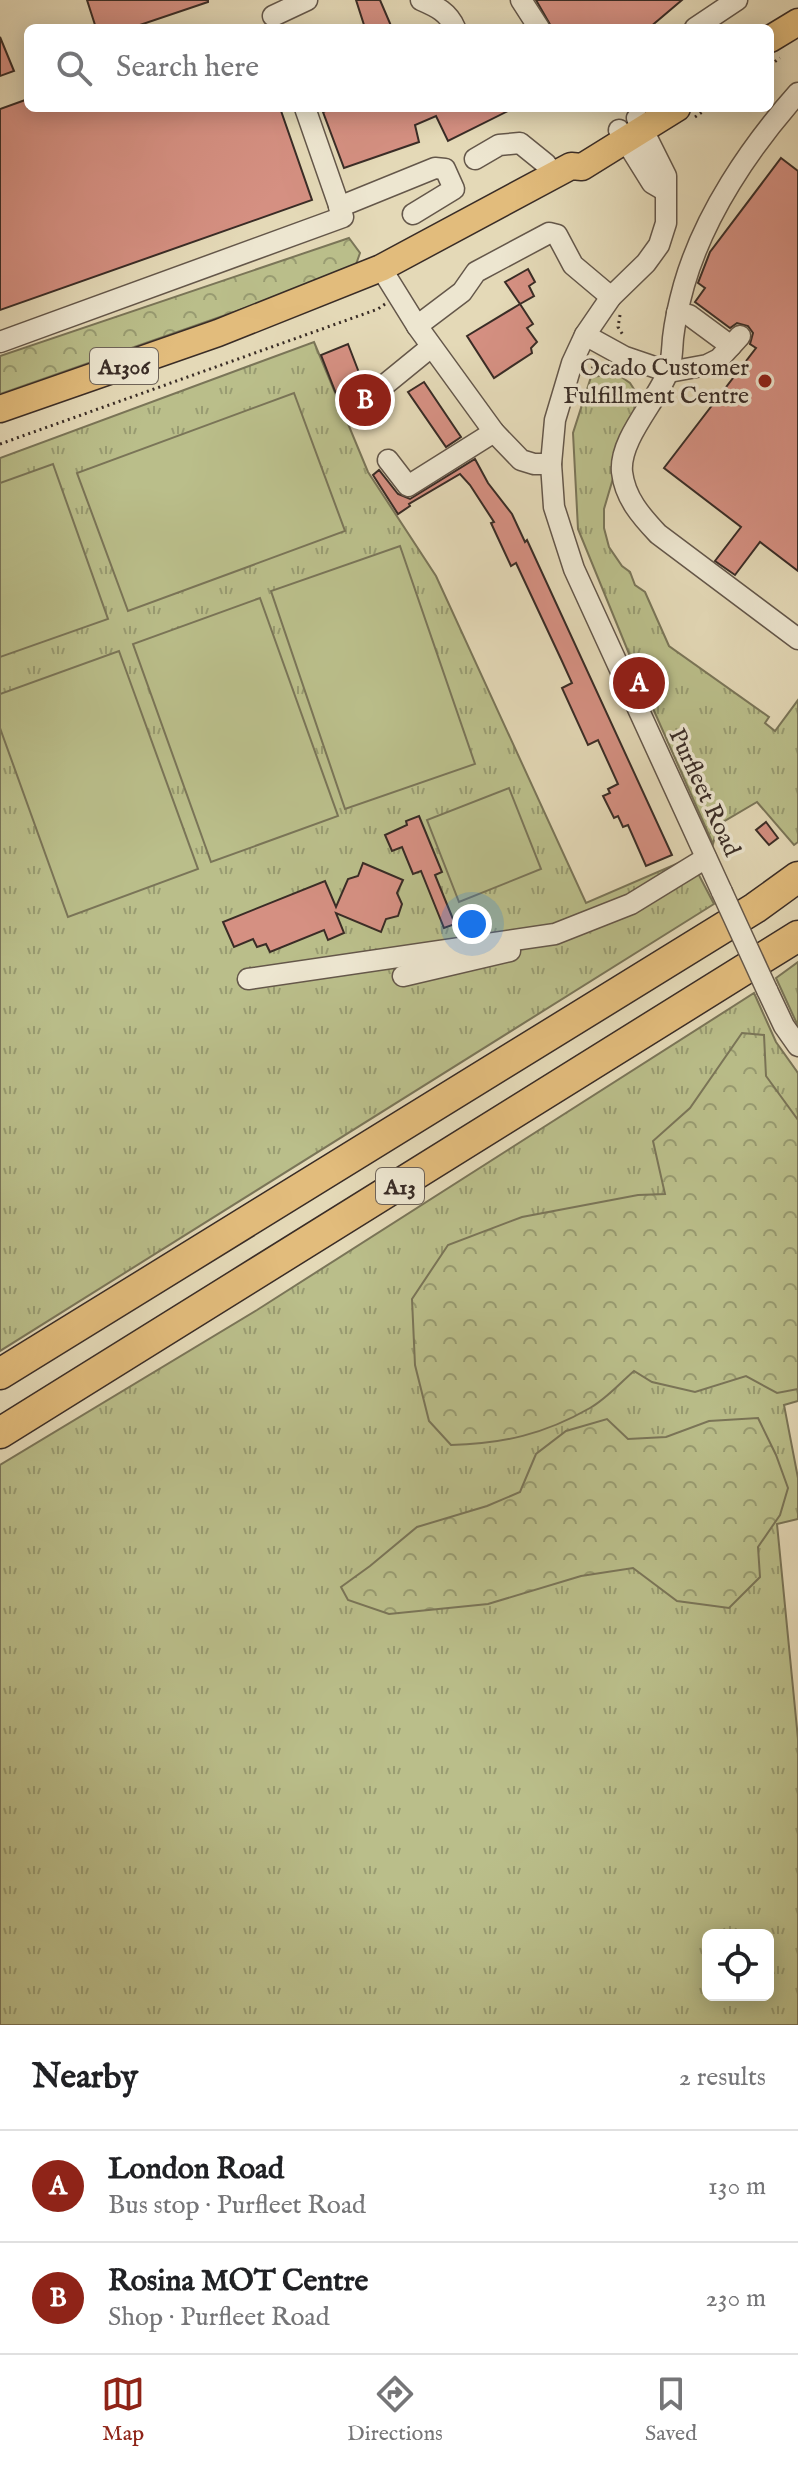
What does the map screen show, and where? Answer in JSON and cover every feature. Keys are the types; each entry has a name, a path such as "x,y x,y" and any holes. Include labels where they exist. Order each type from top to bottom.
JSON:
{"highway":[{"name":"A13","path":"0,1374 755,908 798,877"},
{"name":"A13","path":"0,1433 798,936"}],"main road":[{"path":"774,37 798,22"},
{"name":"A1306","path":"0,409 218,333 381,268 562,172 582,167 636,125 667,112"}],"street":[{"path":"273,15 307,0"},
{"path":"421,0 440,9 453,24"},
{"path":"521,0 536,24"},
{"path":"701,24 737,0"},
{"path":"798,93 725,193 704,235 689,269 677,313 669,372 638,425 622,469 626,490 638,513 658,534 798,639"},
{"path":"0,342 343,217 306,112"},
{"name":"Purfleet Road","path":"636,125 666,176 666,223 659,245 646,263 611,297 585,335 572,363 555,420 551,464 554,507 569,558 767,990 784,1026 798,1046"},
{"path":"475,159 499,145 520,143 546,164 562,172"},
{"path":"339,207 435,168 445,169 454,189 413,214"},
{"path":"417,326 462,292 476,272 549,233 557,235 573,265 611,297"},
{"path":"381,268 431,347 494,432 521,460 551,464"},
{"path":"585,335 625,357 669,372 707,365 719,359 735,341 689,315 677,313"},
{"path":"382,387 431,347"},
{"path":"388,460 408,486 494,432"},
{"path":"403,976 490,957 555,934 631,904 706,858"},
{"path":"248,979 555,934"}],"path":[{"path":"0,444 378,309 387,302"},
{"path":"585,374 592,368 617,371"}],"green space":[{"path":"349,238 360,253 354,270 0,394 0,356"},
{"path":"314,342 368,472 436,576 586,903 690,858 714,904 0,1351 0,458"},
{"path":"617,374 630,383 639,397 604,509 604,528 609,547 630,572 635,585 645,592 669,646 769,717 765,723 775,731 798,700 798,842 794,845 757,802 718,825 713,844 578,529 573,433 591,377"},
{"path":"294,393 345,531 128,611 77,473"},
{"path":"53,464 108,619 0,657 0,483"},
{"path":"400,546 475,764 345,809 271,591"},
{"path":"260,598 338,816 211,862 133,644"},
{"path":"119,651 198,869 68,917 0,728 0,694"},
{"path":"509,788 541,869 459,902 427,820"},
{"path":"798,962 798,1026 776,978"},
{"path":"754,993 776,1042 798,1073 798,1401 784,1405 798,1478 798,1519 777,1524 798,1739 798,2025 0,2025 0,1465 257,1310"},
{"path":"742,1033 764,1035 766,1076 798,1120 798,1389 777,1393 746,1376 695,1392 652,1382 634,1371 596,1404 556,1425 506,1440 451,1445 429,1421 415,1365 412,1299 448,1245 522,1217 638,1195 665,1194 653,1141 690,1108"},
{"path":"758,1418 788,1488 780,1515 758,1547 760,1577 729,1608 677,1601 633,1568 581,1576 488,1604 389,1614 348,1600 341,1587 417,1527 487,1506 520,1492 536,1454 566,1431 607,1419 628,1439 666,1437 709,1421"}],"building":[{"path":"87,0 208,0 143,24 95,24"},
{"path":"356,0 380,0 390,24 364,24"},
{"path":"536,0 682,0 654,24 550,24"},
{"path":"0,37 14,71 0,76"},
{"path":"24,100 24,112 281,112 312,200 0,310 0,109"},
{"path":"323,112 506,112 448,141 436,116 415,125 419,142 344,168"},
{"name":"Ocado Customer Fulfillment Centre","path":"781,158 798,171 798,571 760,542 735,575 715,561 741,527 664,468 756,348 750,344 753,333 748,326 737,323 730,328 695,302 705,288 698,283 710,252"},
{"path":"528,269 535,282 529,286 534,296 520,304 505,282"},
{"path":"520,304 533,324 527,328 537,342 531,348 532,353 494,378 467,336"},
{"path":"348,344 363,383 368,380 372,396 385,400 351,419 335,391 321,355"},
{"path":"424,382 461,437 446,447 408,392"},
{"path":"475,459 488,483 512,514 525,542 527,540 672,855 646,866 628,825 623,827 618,816 614,818 603,796 618,784 598,740 588,745 562,688 572,683 516,563 511,566 491,523 494,522 470,485 460,474 409,504 398,514 373,475 379,470 398,494 410,499"},
{"path":"419,816 442,872 435,875 455,924 444,928 421,871 413,874 402,847 392,851 385,835"},
{"path":"766,822 778,838 769,845 756,830"},
{"path":"363,863 403,880 397,893 402,904 398,916 386,919 381,932 336,913 344,933 328,940 324,930 270,952 266,944 257,947 253,939 234,947 223,922 325,881 336,907 348,879 358,876"}],"place":[{"name":"Ocado Customer Fulfillment Centre","path":"765,381"},
{"name":"Rosina MOT Centre","path":"365,400"},
{"name":"London Road","path":"639,683"}]}
